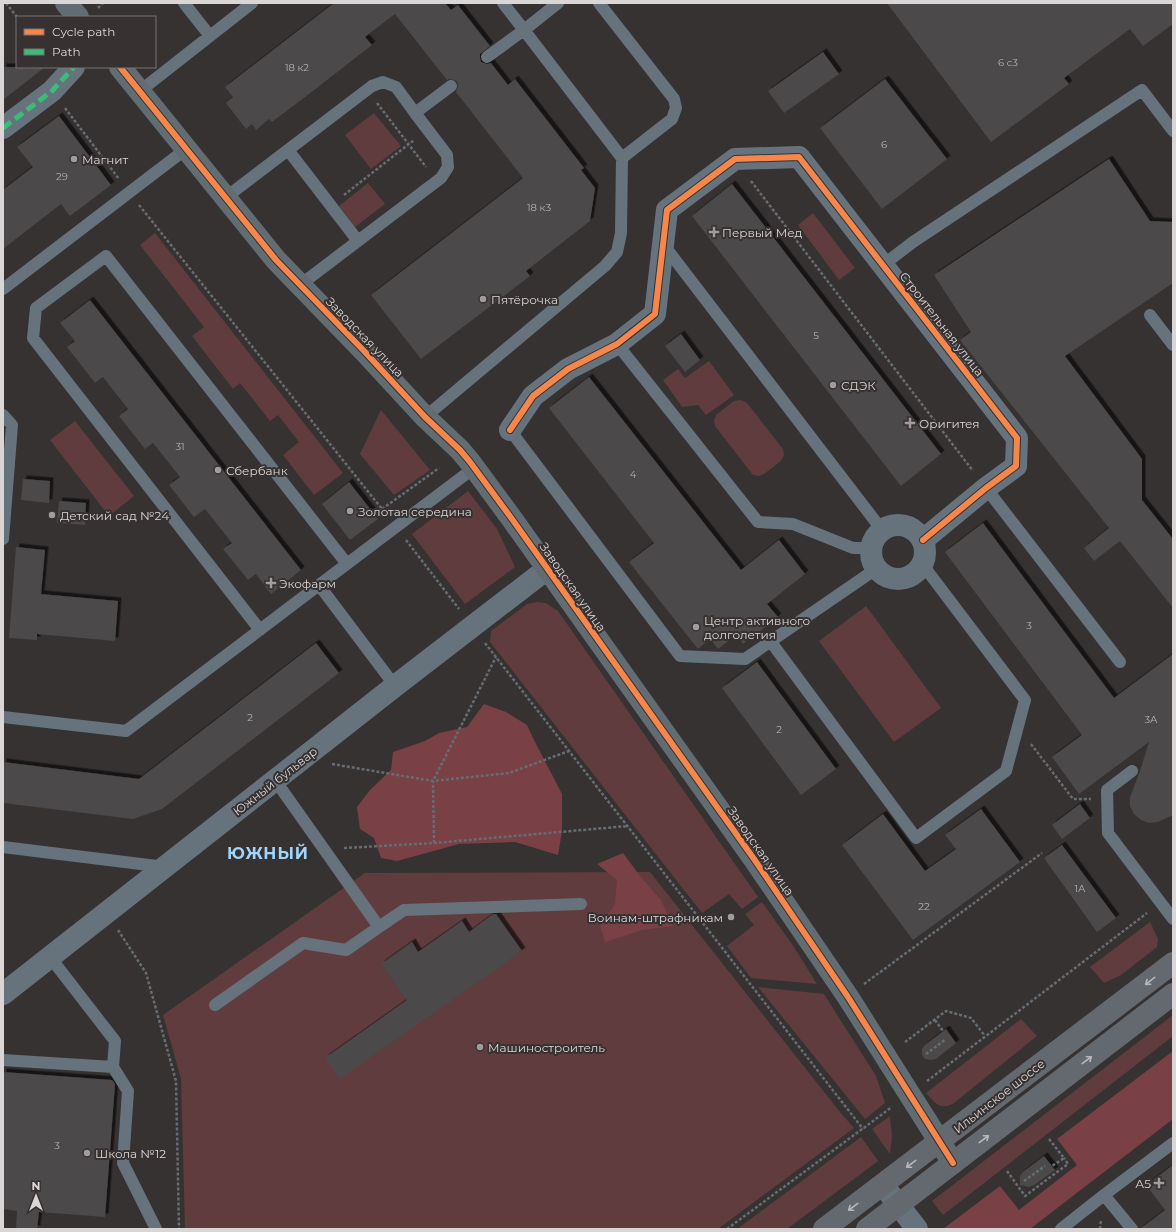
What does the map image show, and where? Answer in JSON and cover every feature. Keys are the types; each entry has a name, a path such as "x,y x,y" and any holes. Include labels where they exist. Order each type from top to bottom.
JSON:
{"main road":[{"name":"Ильинское шоссе","path":"824,1229 1173,963"},
{"name":"Ильинское шоссе","path":"866,1229 1173,994"}],"street":[{"path":"66,3 87,13"},
{"path":"3,128 52,91 73,68"},
{"name":"Заводская улица","path":"121,68 276,260 425,417 460,450 474,468 512,519 754,859 848,997 953,1163"},
{"name":"Строительная улица","path":"735,160 799,157 1018,438 1016,466 986,488 923,540"},
{"path":"510,430 533,396 568,369 617,344 656,314 667,210 735,160"},
{"path":"894,525 903,525 918,533 923,540 925,557 917,572 910,577 902,580 893,580 885,577 873,565 870,556 873,540 882,530 894,525"},
{"name":"Южный бульвар","path":"3,994 395,686 547,569"},
{"path":"882,1185 917,1229"}],"lane":[{"path":"184,3 210,36"},
{"path":"140,91 252,3"},
{"path":"425,417 605,266 617,252 621,233 622,158 503,3"},
{"path":"487,58 558,3"},
{"path":"598,3 674,99 676,108 672,119 622,158"},
{"path":"225,198 372,86 383,82 396,87 447,155 448,168 441,178 300,285"},
{"path":"415,113 451,86"},
{"path":"883,265 920,237 1142,90 1173,131"},
{"path":"3,289 186,148"},
{"path":"288,150 358,241"},
{"path":"663,244 882,530"},
{"path":"260,630 33,338 36,308 106,256 347,564"},
{"path":"1150,315 1173,344"},
{"path":"617,344 758,522 793,524 853,548 871,548"},
{"path":"3,414 12,425 3,539"},
{"path":"510,430 680,656 745,660 876,569"},
{"path":"3,717 126,731 474,468"},
{"path":"986,488 1120,662"},
{"path":"771,642 916,838 1006,771 1026,700 922,565"},
{"path":"319,585 395,686"},
{"path":"1132,771 1107,790 1108,833 1173,919"},
{"path":"275,780 379,927"},
{"path":"3,847 166,867"},
{"path":"215,1005 303,943 346,950 404,910 581,904"},
{"path":"50,957 115,1041 112,1067 128,1091 123,1163 156,1229"},
{"path":"3,1060 112,1067"},
{"path":"1061,1229 1104,1194 1173,1143"},
{"path":"1104,1194 1132,1229"}],"path":[{"path":"6,3 16,17"},
{"path":"87,13 104,3"},
{"path":"367,90 437,181"},
{"path":"52,91 128,192 382,509 863,1129"},
{"path":"331,206 428,129"},
{"path":"735,160 986,488"},
{"path":"382,509 439,468"},
{"path":"434,843 433,781 496,657"},
{"path":"1015,738 1030,742 1073,799 1107,799"},
{"path":"302,759 433,781 509,773 569,751"},
{"path":"324,849 434,843 628,826"},
{"path":"848,997 866,982 1042,852"},
{"path":"728,1229 863,1129 1160,903"},
{"path":"106,913 146,973 176,1081 179,1229"},
{"path":"906,1042 946,1011 971,1018 985,1036"},
{"path":"935,1020 943,1031"},
{"path":"926,1054 946,1039"},
{"path":"1007,1171 1026,1196 1068,1164 1049,1139"},
{"path":"1052,1166 1064,1158"},
{"path":"1024,1181 1044,1166"}],"shaded area":[{"path":"374,113 401,146 371,169 345,135"},
{"path":"368,183 385,204 355,227 339,206"},
{"path":"813,213 855,268 839,280 798,225"},
{"path":"155,233 343,473 314,495 283,455 299,442 278,415 270,421 240,383 233,389 192,336 204,327 140,245"},
{"path":"709,361 734,395 706,415 698,405 682,407 663,380 678,369 685,378"},
{"path":"741,400 747,403 783,449 784,455 781,461 759,476 753,475 715,426 714,421 716,415 734,401"},
{"path":"381,410 430,470 394,495 360,454"},
{"path":"75,421 134,496 109,516 50,440"},
{"path":"468,491 497,529 515,567 465,604 412,534"},
{"path":"537,602 546,603 558,611 758,897 742,909 729,894 702,913 490,642 491,631 527,604"},
{"path":"866,606 941,708 894,742 819,641"},
{"path":"484,704 506,712 527,725 562,794 562,831 558,855 515,842 459,844 397,861 381,858 374,838 360,829 357,807 370,790 391,770 393,752 425,741 439,733 467,727"},
{"path":"623,853 640,876 661,900 673,926 642,930 605,942 600,926 615,904 617,880 597,864"},
{"name":"Машиностроитель","path":"650,872 854,1128 718,1229 185,1229 181,1079 163,1015 365,873"},
{"path":"762,902 794,947 817,984 751,978 727,946 754,925 745,914"},
{"path":"1150,922 1158,939 1157,947 1121,975 1104,983 1090,967"},
{"path":"758,987 824,994 876,1076 885,1103 865,1119"},
{"path":"1173,1015 1173,1036 943,1215 932,1201"},
{"path":"1021,1019 1037,1036 954,1103 945,1106 938,1105 926,1093"},
{"path":"1173,1051 1173,1119 1030,1229 943,1229 1000,1186 1019,1210 1077,1165 1057,1139"},
{"path":"890,1116 892,1137 890,1154 872,1129"},
{"path":"861,1137 878,1161 787,1229 737,1229"}],"building":[{"path":"334,3 445,3 451,10 458,5 490,46 480,54 481,62 487,64 491,63 508,85 515,79 584,168 581,170 595,188 590,221 526,271 530,276 421,359 371,295 523,178 456,92 458,85 457,81 450,79 447,80 395,14 365,37 372,45 313,91 272,122 269,119 256,130 252,124 246,129 226,103 233,97 225,87"},
{"path":"887,3 1173,3 1173,24 1143,46 1130,29 1064,78 1069,84 991,142"},
{"path":"823,52 839,74 784,113 768,91"},
{"path":"3,67 44,68 3,100"},
{"path":"885,79 947,159 882,209 820,128"},
{"path":"59,116 111,185 70,216 61,204 3,249 3,190 33,167 17,147"},
{"path":"1109,159 1150,221 1173,222 1173,283 1065,356 1142,459 1142,500 1173,539 1173,608 1120,541 1094,561 1084,548 1109,528 960,340 971,332 934,275"},
{"path":"732,184 941,454 901,486 692,216"},
{"path":"90,300 301,570 271,594 256,574 248,580 223,549 232,543 205,509 194,517 169,485 180,477 153,443 145,449 119,416 128,409 103,377 95,383 67,347 75,341 60,323"},
{"path":"681,334 700,360 685,372 665,346"},
{"path":"589,377 741,570 779,540 805,574 767,604 778,617 743,644 736,635 718,649 710,639 698,649 629,562 654,543 549,408"},
{"path":"23,479 50,481 49,503 21,500"},
{"name":"Золотая середина","path":"349,482 378,519 350,540 322,504"},
{"path":"59,501 86,503 85,525 57,523"},
{"path":"983,523 1114,698 1173,654 1173,815 1158,822 1149,823 1141,820 1134,814 1130,806 1130,797 1149,742 1079,794 1052,757 1082,735 945,552"},
{"path":"16,547 45,550 41,594 118,601 115,641 37,634 37,640 9,638"},
{"path":"316,643 339,673 162,809 133,819 3,803 3,762 139,779"},
{"path":"757,662 836,769 801,795 722,688"},
{"path":"1080,804 1090,818 1062,839 1052,825"},
{"path":"981,809 1020,862 913,940 842,845 883,814 925,871 956,849 945,835"},
{"path":"1062,845 1116,918 1097,932 1044,858"},
{"path":"493,914 496,914 522,951 340,1079 325,1058 407,1000 381,964 412,942 418,952 462,921 469,932"},
{"path":"946,1029 956,1043 936,1059 925,1059 922,1055 922,1049"},
{"path":"3,1072 112,1080 115,1084 105,1217 39,1212 37,1229 16,1229 17,1211 3,1209"},
{"path":"1044,1156 1055,1170 1034,1185 1029,1187 1020,1185 1020,1176 1023,1172"},
{"path":"1173,1165 1173,1229 1140,1229 1165,1210 1146,1185"}],"marked path":[{"path":"3,128 52,91 73,68"}],"cycle path":[{"path":"121,68 276,260 365,352 425,417 460,450 470,462 754,859 848,997 953,1163"},
{"path":"510,430 533,396 568,369 617,344 655,314 667,210 735,159 799,157 1017,438 1016,466 986,488 923,540"}],"place":[{"name":"Магнит","path":"74,159"},
{"name":"Первый Мед","path":"714,232"},
{"name":"Пятёрочка","path":"483,299"},
{"name":"СДЭК","path":"833,385"},
{"name":"Оригитея","path":"910,423"},
{"name":"Сбербанк","path":"218,470"},
{"name":"Золотая середина","path":"350,511"},
{"name":"Детский сад №24","path":"52,515"},
{"name":"Экофарм","path":"271,583"},
{"name":"Центр активного долголетия","path":"696,627"},
{"name":"Воинам-штрафникам","path":"731,917"},
{"name":"Машиностроитель","path":"480,1047"},
{"name":"Школа №12","path":"87,1153"},
{"name":"А5","path":"1159,1183"}],"district":[{"name":"ЮЖНЫЙ","path":"268,853"}]}
